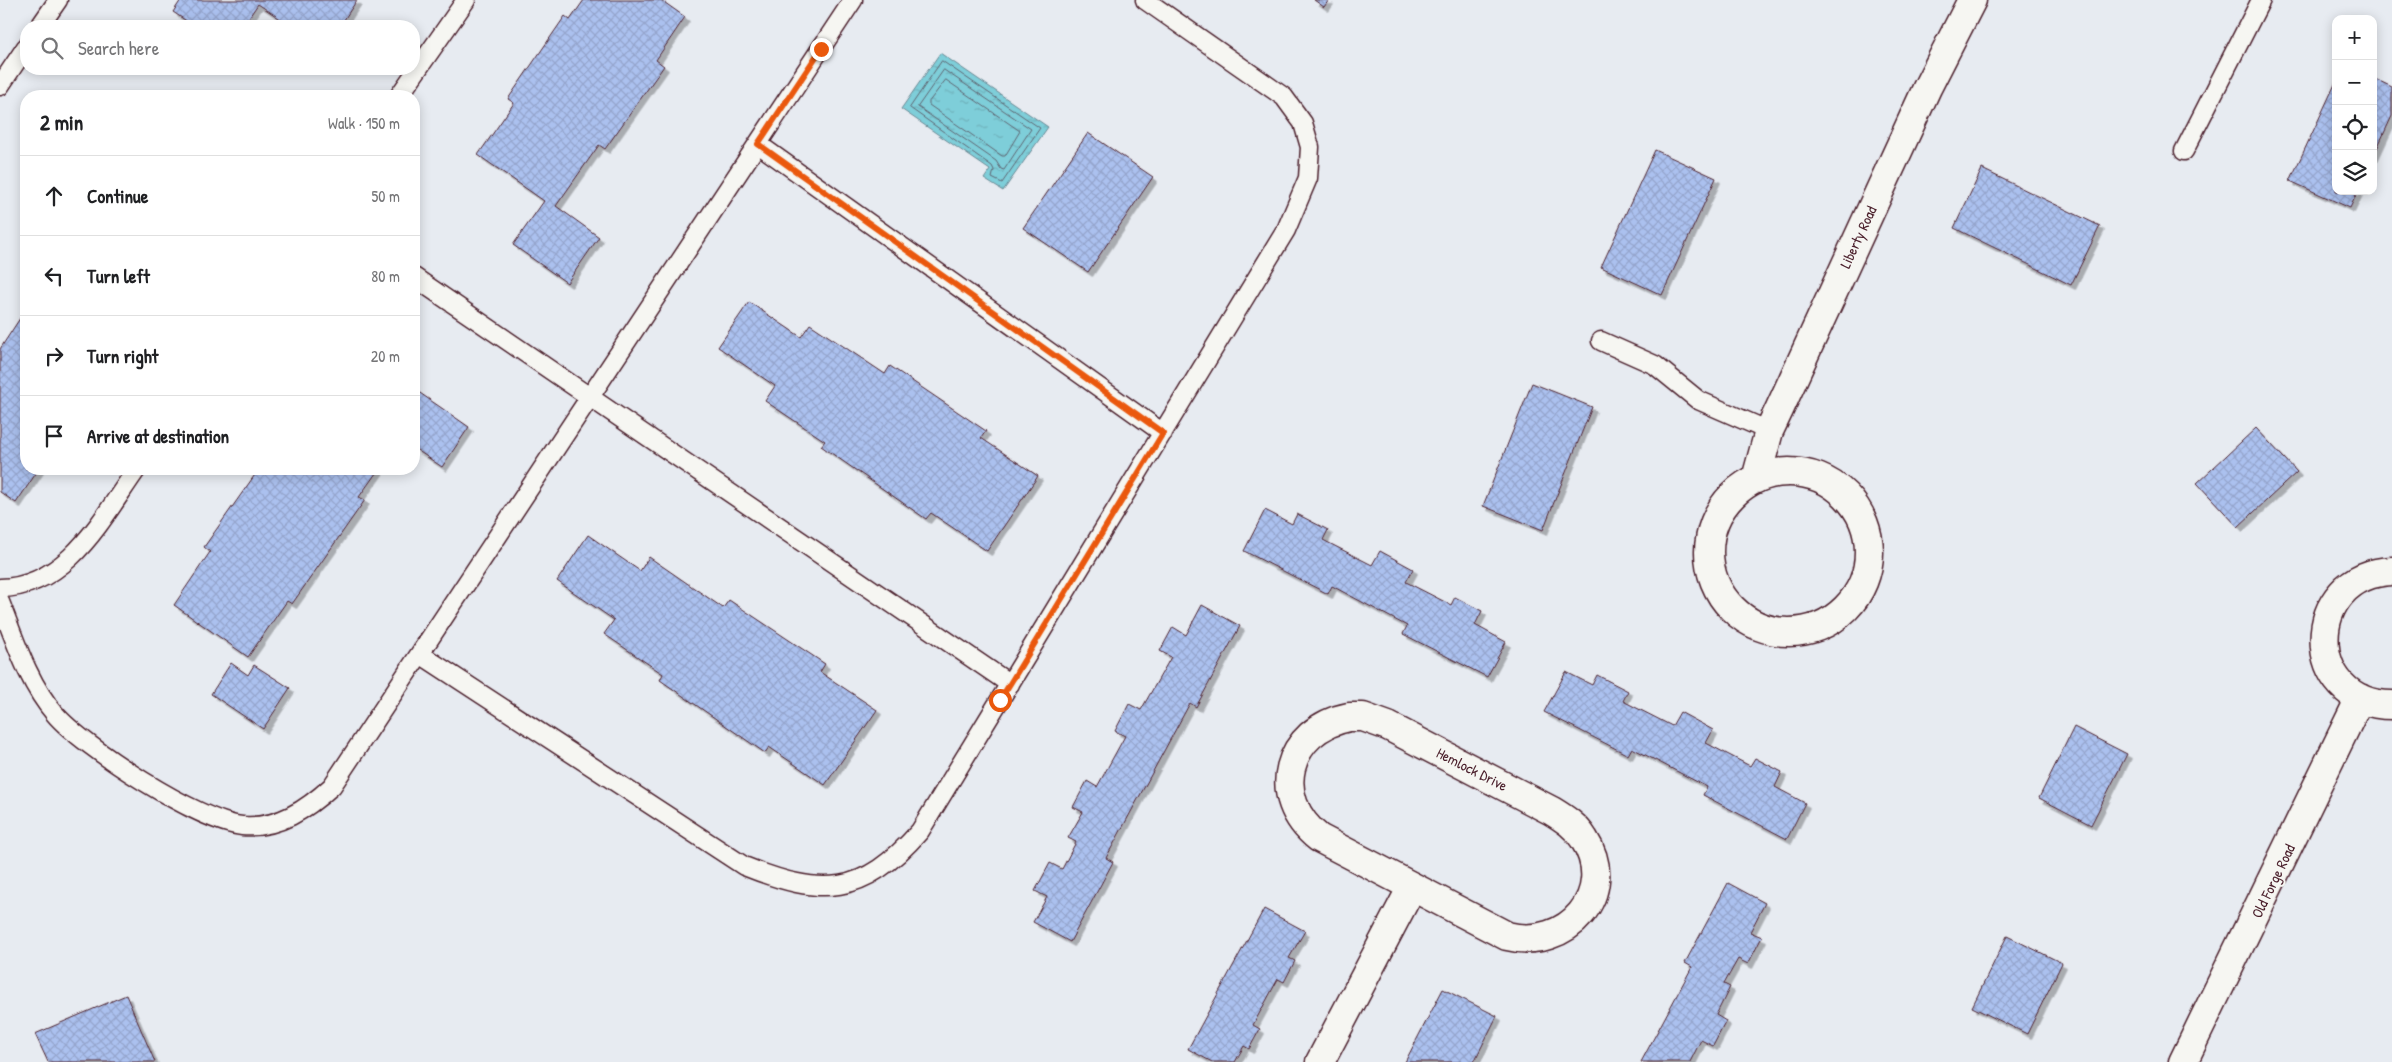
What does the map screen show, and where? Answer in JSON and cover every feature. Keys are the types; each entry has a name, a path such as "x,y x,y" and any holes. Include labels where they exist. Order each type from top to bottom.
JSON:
{"street":[{"name":"Liberty Road","path":"1756,479 1770,431 1927,88 1972,0"},
{"path":"1776,473 1798,473 1819,477 1837,488 1853,503 1864,521 1870,549 1864,584 1853,602 1838,617 1817,628 1796,633 1773,632 1752,624 1733,611 1720,593 1714,579 1708,550 1712,528 1722,508 1737,491 1756,479 1776,473"},
{"path":"2392,571 2359,579 2346,588 2335,601 2326,623 2324,647 2328,664 2336,678 2347,690 2360,698 2382,705 2392,705"},
{"name":"Old Forge Road","path":"2183,1062 2248,932 2360,698"},
{"name":"Hemlock Drive","path":"1349,717 1363,718 1376,721 1406,735 1564,818 1575,827 1584,839 1594,864 1592,891 1580,915 1560,932 1534,939 1507,936 1412,887 1319,838 1299,818 1290,793 1291,766 1303,742 1324,725 1349,717"},
{"path":"1320,1062 1412,887"}],"lane":[{"path":"44,20 58,0"},
{"path":"420,66 466,0"},
{"path":"420,654 744,866 775,878 808,886 839,886 860,879 900,854 920,831 1286,230 1308,178 1310,147 1303,123 1284,97 1145,0"},
{"path":"2184,151 2262,0"},
{"path":"0,602 30,676 54,714 88,745 127,771 216,820 242,826 265,824 290,817 311,806 332,786 852,1"},
{"path":"0,86 20,56"},
{"path":"403,90 414,75"},
{"path":"758,144 1163,433"},
{"path":"420,281 1010,684"},
{"path":"1601,341 1655,365 1698,400 1770,431"},
{"path":"0,588 17,588 35,582 58,569 86,542 133,475"}],"water":[{"path":"940,53 1048,127 1003,191 984,179 990,170 901,109"}],"building":[{"path":"181,0 357,0 344,20 282,20 258,4 247,20 185,20 173,12"},
{"path":"584,0 661,0 685,17 656,60 664,66 605,149 599,145 556,206 599,237 567,283 513,245 544,201 478,155 514,103 508,99 565,16 570,20"},
{"path":"1314,0 1329,0 1324,7"},
{"path":"2377,80 2392,87 2392,116 2377,148"},
{"path":"2332,91 2332,195 2356,195 2350,208 2290,181"},
{"path":"1088,133 1153,177 1088,272 1023,228"},
{"path":"1655,150 1716,178 1662,295 1601,267"},
{"path":"1982,169 2100,226 2071,285 1954,228"},
{"path":"749,302 801,337 810,324 885,374 890,366 986,431 981,438 1038,476 987,551 931,513 926,519 821,446 825,441 765,401 775,386 718,347"},
{"path":"20,318 20,475 35,475 16,503 0,492 0,349"},
{"path":"1532,383 1592,407 1543,530 1483,506"},
{"path":"420,393 469,427 442,467 420,452"},
{"path":"2256,428 2297,472 2238,527 2197,483"},
{"path":"255,475 375,475 359,497 365,500 292,604 287,601 248,657 174,605 210,552 204,547"},
{"path":"1265,510 1292,524 1297,514 1328,530 1323,540 1372,565 1380,551 1413,569 1406,582 1451,605 1455,597 1482,611 1475,625 1506,642 1487,677 1403,634 1407,626 1332,586 1328,594 1244,551"},
{"path":"588,535 640,571 649,557 723,608 729,600 825,664 820,672 877,710 825,785 769,747 765,753 660,680 663,674 604,634 614,620 557,581"},
{"path":"1202,605 1240,626 1196,707 1190,703 1106,858 1113,862 1070,942 1033,922 1047,897 1035,891 1050,863 1062,869 1076,842 1068,838 1083,812 1073,807 1087,781 1097,787 1125,736 1115,731 1129,704 1141,710 1171,657 1160,651 1173,627 1186,635"},
{"path":"231,663 248,675 254,665 290,688 263,729 211,694"},
{"path":"1566,672 1592,685 1597,675 1628,691 1623,701 1672,726 1680,712 1713,730 1706,743 1750,766 1755,758 1782,772 1775,787 1805,803 1787,839 1703,795 1707,787 1632,748 1628,755 1544,712"},
{"path":"2074,727 2127,754 2091,825 2039,798"},
{"path":"1728,883 1765,903 1750,932 1762,937 1748,964 1738,959 1724,984 1730,987 1716,1015 1726,1021 1713,1046 1701,1040 1690,1062 1641,1062 1692,967 1685,963"},
{"path":"1264,909 1305,931 1289,958 1295,961 1284,982 1278,979 1253,1025 1260,1029 1249,1049 1244,1046 1235,1062 1212,1062 1188,1049"},
{"path":"2007,936 2062,963 2027,1034 1972,1007"},
{"path":"1443,989 1497,1016 1474,1062 1405,1062"},
{"path":"126,995 155,1062 48,1062 35,1034"}],"route":[{"path":"821,49 758,144 1163,433 1000,700"}]}
